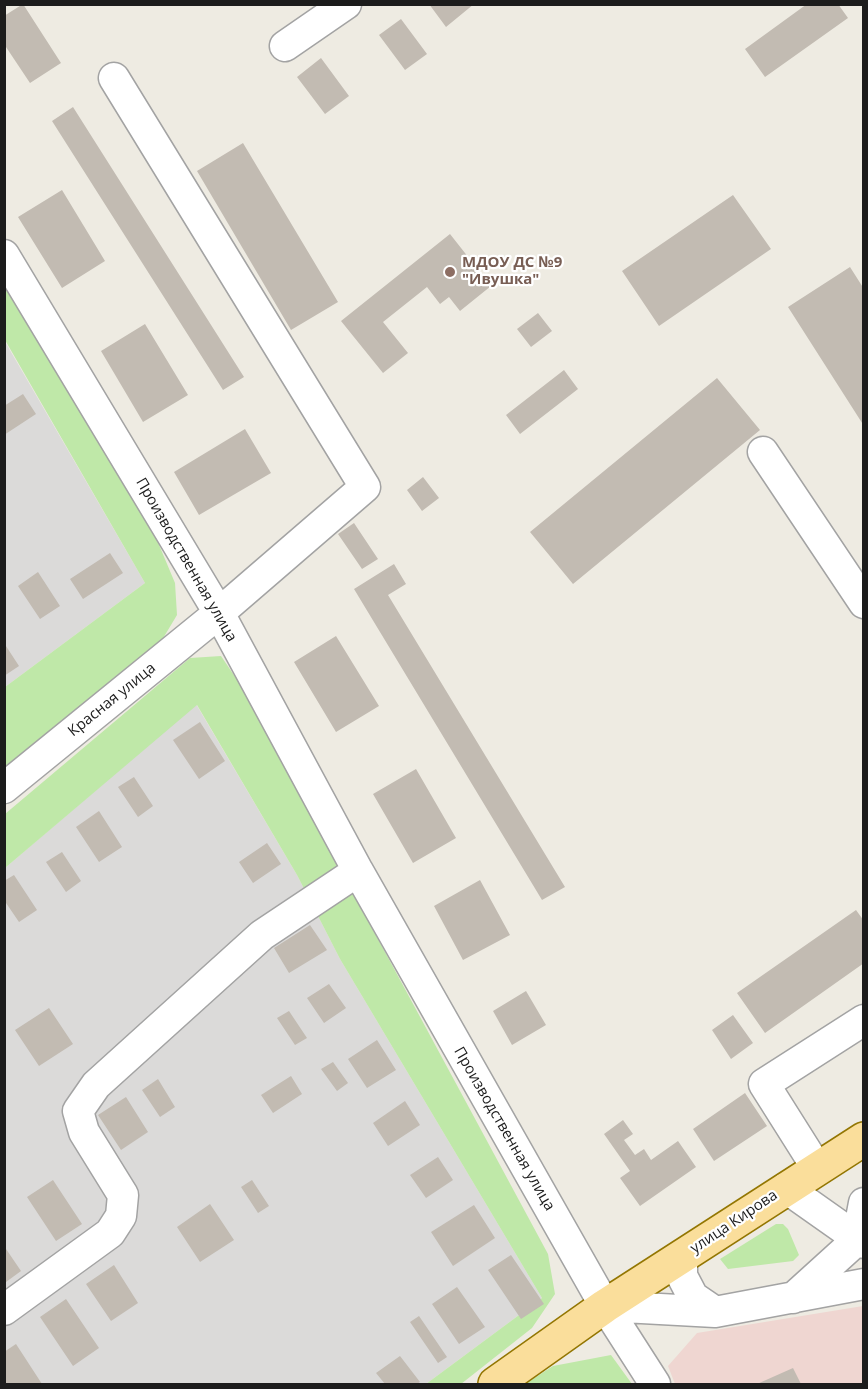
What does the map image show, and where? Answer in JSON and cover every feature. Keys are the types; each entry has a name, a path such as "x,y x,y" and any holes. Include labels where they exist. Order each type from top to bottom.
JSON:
{"main road":[{"name":"улица Кирова","path":"495,1384 605,1306 864,1139"}],"street":[{"path":"285,46 346,4"},
{"name":"Красная улица","path":"4,788 219,613 365,487 114,78"},
{"name":"Производственная улица","path":"4,255 219,613 358,871 605,1306 655,1384"},
{"path":"763,452 864,603"},
{"path":"4,1310 110,1233 121,1215 123,1195 84,1132 78,1111 96,1085 262,935 358,871"},
{"path":"817,1168 764,1084 864,1020"},
{"name":"улица Кирова","path":"786,1188 860,1241"},
{"path":"793,1298 860,1241 864,1203"},
{"name":"улица Кирова","path":"682,1257 682,1276 693,1297 715,1312"},
{"path":"605,1306 715,1312 864,1284"}],"shaded area":[{"path":"4,340 145,583 5,687 4,687"},
{"path":"196,704 297,875 340,959 542,1298 426,1384 5,1384 5,868"},
{"path":"863,1306 863,1384 675,1384 668,1366 697,1333"}],"green space":[{"path":"4,283 157,540 175,583 177,615 159,645 5,772 5,687 145,583 5,340"},
{"path":"221,656 242,687 548,1254 555,1294 532,1328 461,1384 426,1384 542,1298 340,959 297,875 197,705 5,868 5,814 190,658"},
{"path":"776,1224 783,1224 788,1229 799,1255 793,1261 728,1269 720,1259"},
{"path":"611,1355 632,1384 525,1384 553,1366"}],"building":[{"path":"23,4 61,63 30,83 4,44 4,16"},
{"path":"429,4 474,4 446,27"},
{"path":"807,4 838,4 848,18 765,77 745,49"},
{"path":"401,19 427,54 405,70 379,35"},
{"path":"321,58 349,96 325,114 297,77"},
{"path":"73,107 244,377 223,390 52,121"},
{"path":"243,143 338,302 291,330 197,171"},
{"path":"62,190 105,261 62,288 18,217"},
{"path":"733,195 771,249 659,326 622,271"},
{"path":"450,234 491,286 460,311 449,297 440,304 427,287 383,322 408,353 383,373 341,321"},
{"path":"850,267 864,289 864,426 788,307"},
{"path":"538,313 552,331 531,347 517,329"},
{"path":"145,324 188,395 143,422 101,351"},
{"path":"564,370 578,389 520,434 506,415"},
{"path":"717,378 760,430 573,584 530,532"},
{"path":"23,394 36,414 4,435 4,406"},
{"path":"245,429 271,473 199,515 174,472"},
{"path":"423,477 439,498 422,511 407,490"},
{"path":"354,523 378,559 362,569 338,534"},
{"path":"110,553 123,573 83,599 70,579"},
{"path":"394,564 406,584 388,595 565,887 542,900 354,589"},
{"path":"38,572 60,606 40,619 18,586"},
{"path":"336,636 379,706 336,732 294,662"},
{"path":"4,643 19,666 4,676"},
{"path":"200,722 225,761 199,779 173,740"},
{"path":"416,769 456,838 413,863 373,794"},
{"path":"134,777 153,806 138,817 118,787"},
{"path":"99,811 122,847 99,862 76,827"},
{"path":"267,843 281,864 253,883 239,862"},
{"path":"62,852 81,881 66,892 46,862"},
{"path":"14,875 37,910 19,922 4,900 4,881"},
{"path":"480,880 510,935 463,960 434,906"},
{"path":"856,910 864,921 864,963 765,1033 737,993"},
{"path":"310,925 327,950 289,973 274,948"},
{"path":"329,984 346,1008 324,1023 307,998"},
{"path":"526,991 546,1025 512,1045 493,1011"},
{"path":"49,1008 73,1044 39,1066 15,1030"},
{"path":"289,1011 307,1038 295,1045 277,1018"},
{"path":"733,1015 753,1043 731,1059 712,1030"},
{"path":"377,1040 396,1070 367,1088 348,1059"},
{"path":"333,1062 348,1083 337,1091 321,1069"},
{"path":"291,1076 302,1094 273,1113 261,1095"},
{"path":"158,1079 175,1107 160,1117 142,1090"},
{"path":"745,1093 767,1126 714,1161 693,1129"},
{"path":"126,1097 148,1132 121,1150 98,1115"},
{"path":"405,1101 420,1125 388,1146 373,1123"},
{"path":"623,1120 633,1134 624,1140 635,1155 644,1149 651,1160 678,1141 696,1167 640,1206 620,1178 630,1171 604,1134"},
{"path":"438,1157 453,1180 426,1198 410,1175"},
{"path":"53,1180 82,1224 56,1241 27,1197"},
{"path":"252,1180 269,1206 258,1213 241,1187"},
{"path":"210,1204 234,1240 200,1262 177,1227"},
{"path":"474,1205 495,1238 453,1266 431,1232"},
{"path":"4,1246 21,1271 6,1282 4,1279"},
{"path":"511,1255 544,1304 521,1319 488,1270"},
{"path":"114,1265 138,1303 111,1321 86,1284"},
{"path":"457,1287 485,1327 459,1344 432,1304"},
{"path":"66,1299 99,1348 73,1366 40,1317"},
{"path":"419,1316 447,1357 438,1363 410,1322"},
{"path":"16,1344 42,1384 6,1384 4,1382 4,1352"},
{"path":"400,1356 420,1382 417,1384 385,1384 376,1373"},
{"path":"793,1368 801,1384 757,1384"}],"place":[{"name":"МДОУ ДС №9 \"Ивушка\"","path":"450,272"}]}
